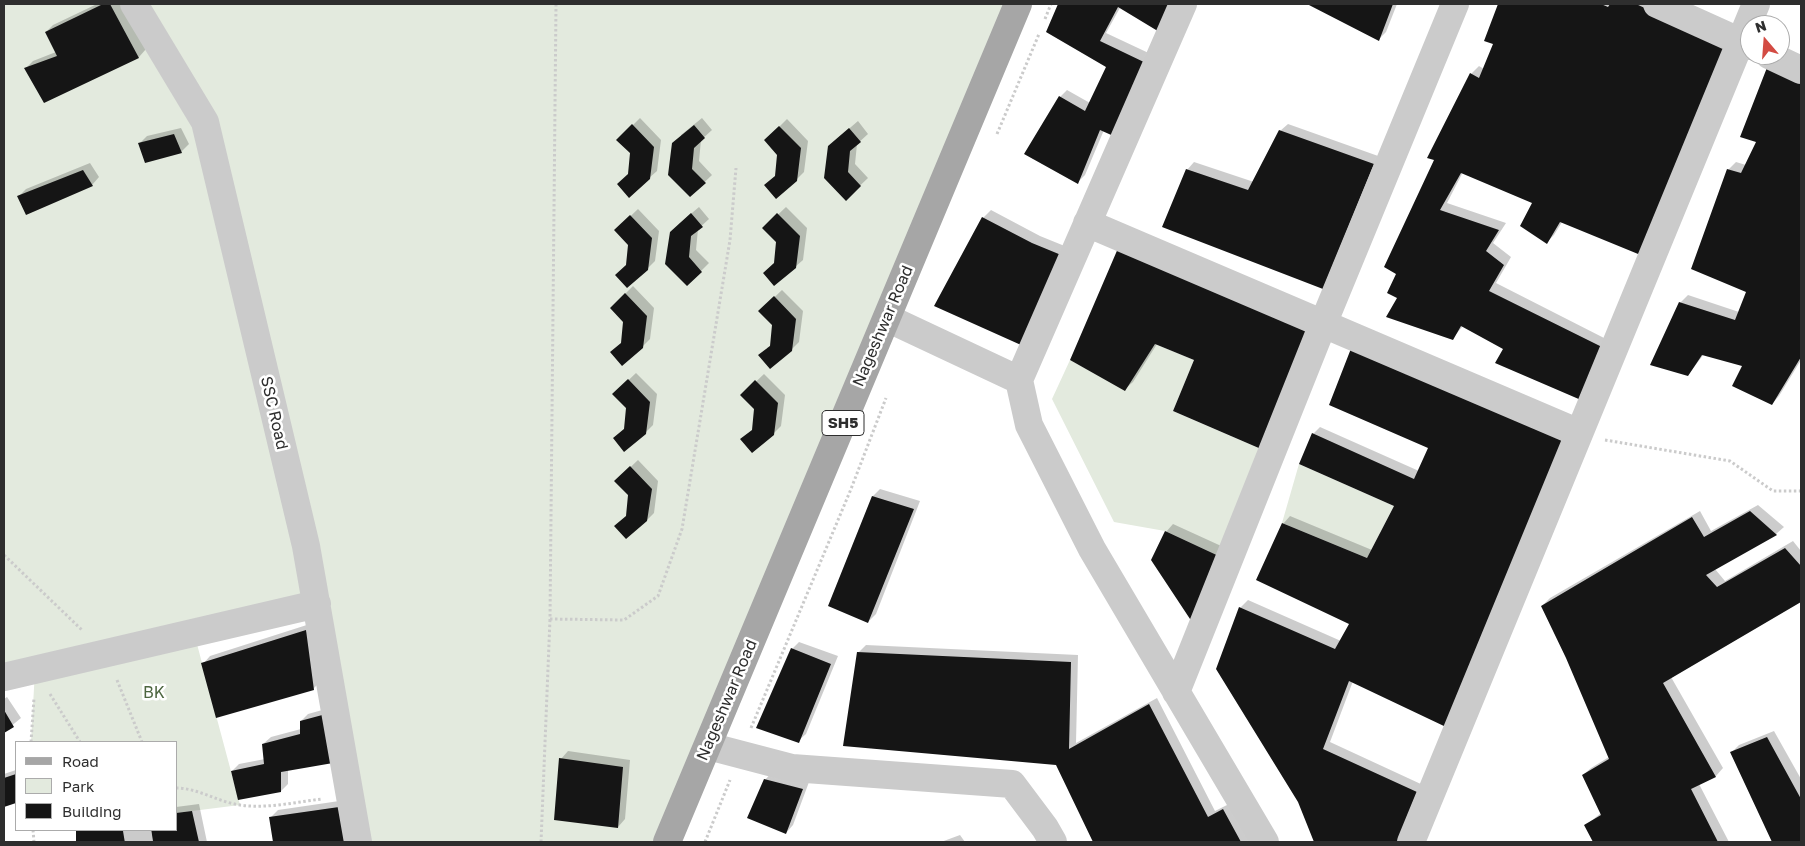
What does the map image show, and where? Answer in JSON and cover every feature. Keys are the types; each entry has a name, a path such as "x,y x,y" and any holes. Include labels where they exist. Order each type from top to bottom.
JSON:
{"main road":[{"name":"Nageshwar Road","path":"667,842 1018,4"}],"street":[{"name":"SSC Road","path":"134,4 205,122 306,546 358,842"},
{"path":"1183,4 1020,380 1030,425 1092,550 1265,842"},
{"path":"1176,692 1323,324 1455,4"},
{"path":"1657,4 1740,42"},
{"path":"1411,842 1579,433 1740,56"},
{"path":"1087,223 1579,433"},
{"path":"887,318 1020,380"},
{"path":"4,677 316,604"},
{"path":"708,746 792,768 1012,784 1045,828 1053,842"}],"path":[{"path":"541,842 550,619 556,4"},
{"path":"1044,21 1051,4"},
{"path":"993,142 1041,29"},
{"path":"550,619 624,620 658,596 682,529 730,240 736,168"},
{"path":"705,842 889,392"},
{"path":"1579,433 1597,439 1730,460 1773,491 1801,491"},
{"path":"4,555 106,654 142,741"},
{"path":"31,741 35,670"},
{"path":"35,670 79,741"},
{"path":"178,788 186,788 240,805 265,806 350,795"}],"green space":[{"name":"BK","path":"4,4 1018,4 667,842 356,842 316,605 194,633 240,805 178,813 178,741 31,741 35,670 4,677"},
{"path":"1155,344 1194,360 1173,411 1268,452 1223,558 1165,531 1114,522 1052,399 1070,360 1125,390"},
{"path":"1299,464 1394,506 1367,558 1282,523"}],"building":[{"path":"103,4 110,4 139,58 44,103 24,68 57,56 45,32"},
{"path":"1058,4 1173,4 1161,33 1118,7 1100,41 1148,64 1118,138 1100,130 1078,184 1024,154 1059,96 1085,111 1106,67 1046,32"},
{"path":"1307,4 1393,4 1379,41"},
{"path":"1498,4 1601,4 1608,7 1610,4 1636,4 1728,46 1643,256 1560,222 1547,244 1520,226 1532,203 1461,173 1440,210 1499,230 1486,251 1504,265 1489,291 1602,347 1581,400 1495,363 1503,349 1461,326 1453,340 1386,317 1397,298 1387,293 1396,274 1384,267 1434,160 1427,158 1470,73 1479,78 1493,44 1484,41"},
{"path":"1768,65 1801,79 1801,357 1772,405 1732,386 1742,366 1702,355 1688,376 1650,365 1679,302 1735,320 1746,292 1691,269 1727,169 1741,173 1756,142 1740,137"},
{"path":"632,124 654,147 650,179 629,198 617,184 628,174 630,153 616,140"},
{"path":"694,125 705,138 694,148 692,169 706,183 690,197 668,175 672,143"},
{"path":"779,126 801,148 797,181 776,199 764,185 775,176 777,155 764,140"},
{"path":"849,128 861,142 850,151 848,172 861,186 846,201 824,178 828,146"},
{"path":"1279,130 1374,164 1323,289 1162,227 1186,169 1248,190"},
{"path":"174,134 182,153 145,163 138,143"},
{"path":"83,170 93,186 26,215 17,196"},
{"path":"691,213 703,227 691,236 689,257 702,272 687,286 665,264 670,232"},
{"path":"777,213 800,236 796,268 774,286 763,273 774,263 776,242 762,228"},
{"path":"630,215 652,238 648,270 627,288 615,275 626,265 628,245 614,230"},
{"path":"982,217 1032,243 1066,257 1021,345 934,306"},
{"path":"1119,246 1312,329 1268,452 1173,411 1194,360 1155,344 1125,391 1070,360"},
{"path":"625,293 647,316 643,348 622,366 610,352 621,343 623,322 610,308"},
{"path":"774,296 796,319 792,351 770,369 758,355 770,346 772,325 758,311"},
{"path":"1352,346 1567,435 1446,727 1349,681 1323,749 1417,792 1397,842 1314,842 1298,802 1216,669 1239,607 1335,649 1349,624 1256,580 1282,523 1367,558 1394,506 1299,464 1312,433 1414,479 1428,448 1329,405"},
{"path":"628,379 650,402 646,434 624,452 613,438 624,429 626,408 612,394"},
{"path":"755,380 778,403 774,435 752,453 740,439 752,430 754,409 740,395"},
{"path":"630,466 652,489 647,521 626,539 614,526 626,516 628,495 614,481"},
{"path":"872,496 914,509 868,623 828,606"},
{"path":"1750,511 1777,535 1706,575 1717,587 1785,548 1801,566 1801,602 1663,683 1716,777 1691,789 1718,842 1593,842 1584,825 1601,815 1582,775 1609,759 1566,658 1541,606 1692,517 1704,537"},
{"path":"1165,531 1223,558 1192,622 1151,560"},
{"path":"306,630 314,690 216,718 201,663"},
{"path":"791,648 831,664 799,743 756,728"},
{"path":"857,652 1071,662 1069,749 1149,704 1208,817 1223,809 1241,842 1093,842 1056,765 843,746"},
{"path":"4,710 14,727 4,733"},
{"path":"326,714 333,763 281,772 281,792 238,800 231,771 264,764 262,744 300,734 300,721"},
{"path":"1767,737 1801,799 1801,842 1772,842 1730,752"},
{"path":"559,758 623,767 618,828 554,820"},
{"path":"15,774 15,803 4,807 4,778"},
{"path":"764,779 803,789 786,834 747,818"},
{"path":"339,807 345,842 273,842 269,817"},
{"path":"192,811 199,842 152,842 151,831 178,831 178,813"},
{"path":"76,831 130,831 131,842 76,842"}]}
